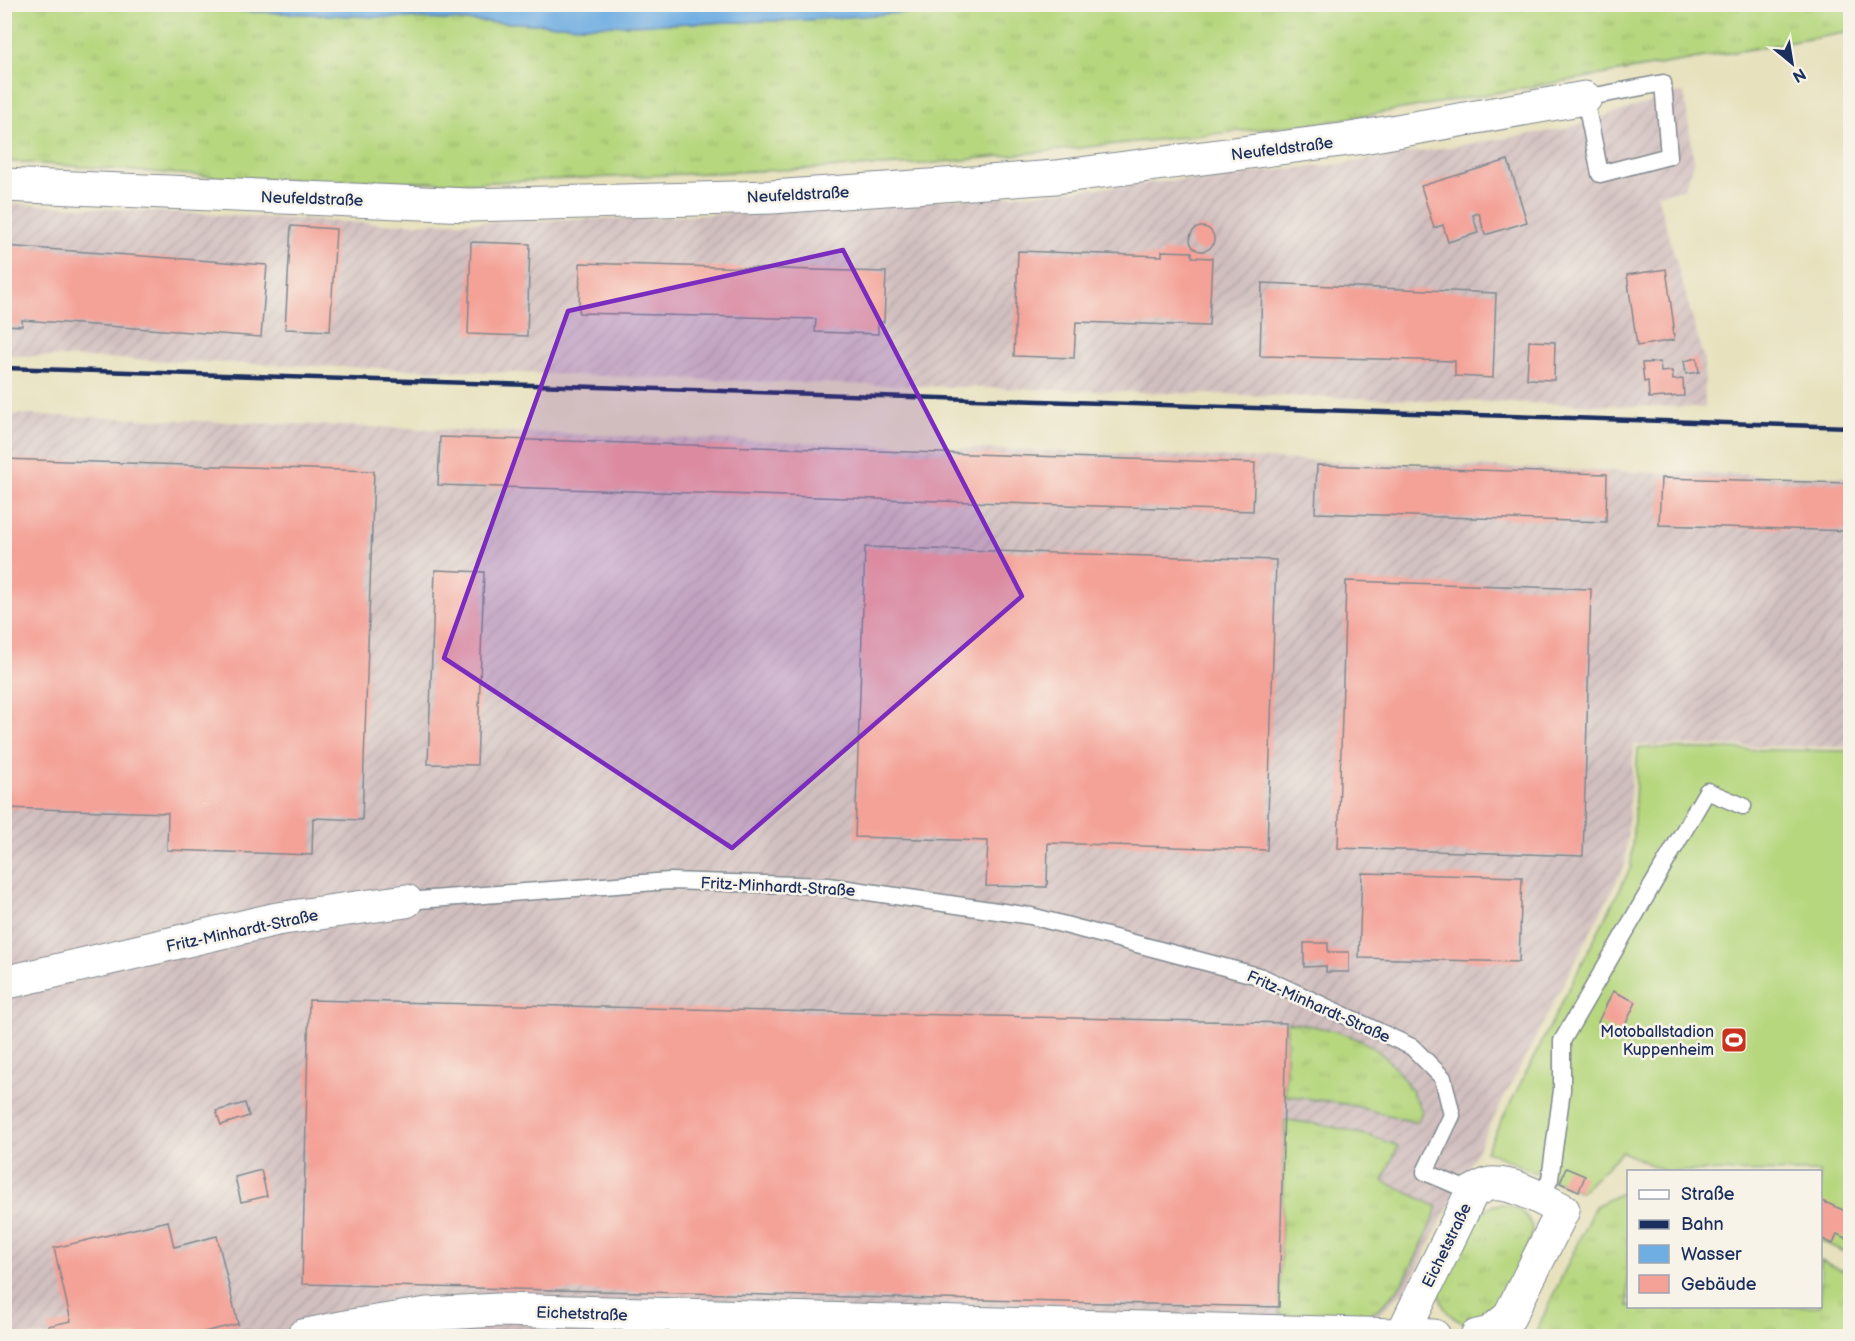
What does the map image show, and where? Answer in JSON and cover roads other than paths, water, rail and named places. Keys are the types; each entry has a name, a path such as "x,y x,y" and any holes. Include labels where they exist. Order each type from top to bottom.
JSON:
{"street":[{"name":"Neufeldstraße","path":"4,185 469,205 772,196 1056,177 1358,138 1586,98"},
{"name":"Fritz-Minhardt-Straße","path":"4,983 277,920 406,901"},
{"name":"Eichetstraße","path":"303,1336 427,1314 497,1310 1418,1336 1472,1192 1488,1184 1507,1185 1563,1210 1509,1317 1490,1333 1477,1336"}],"lane":[{"name":"Neufeldstraße","path":"1662,83 1669,156 1600,174 1586,98 1662,83"},
{"path":"1541,1199 1550,1179 1562,1090 1562,1041 1707,791 1743,806"},
{"name":"Fritz-Minhardt-Straße","path":"406,901 669,881 828,886 1031,916 1262,977 1412,1047 1443,1078 1452,1115 1425,1172 1472,1192"}],"water":[{"path":"141,5 1009,5 807,20 584,26"}],"railway":[{"path":"4,368 1850,427"}],"place":[{"name":"Motoballstadion Kuppenheim","path":"1734,1040"}]}
